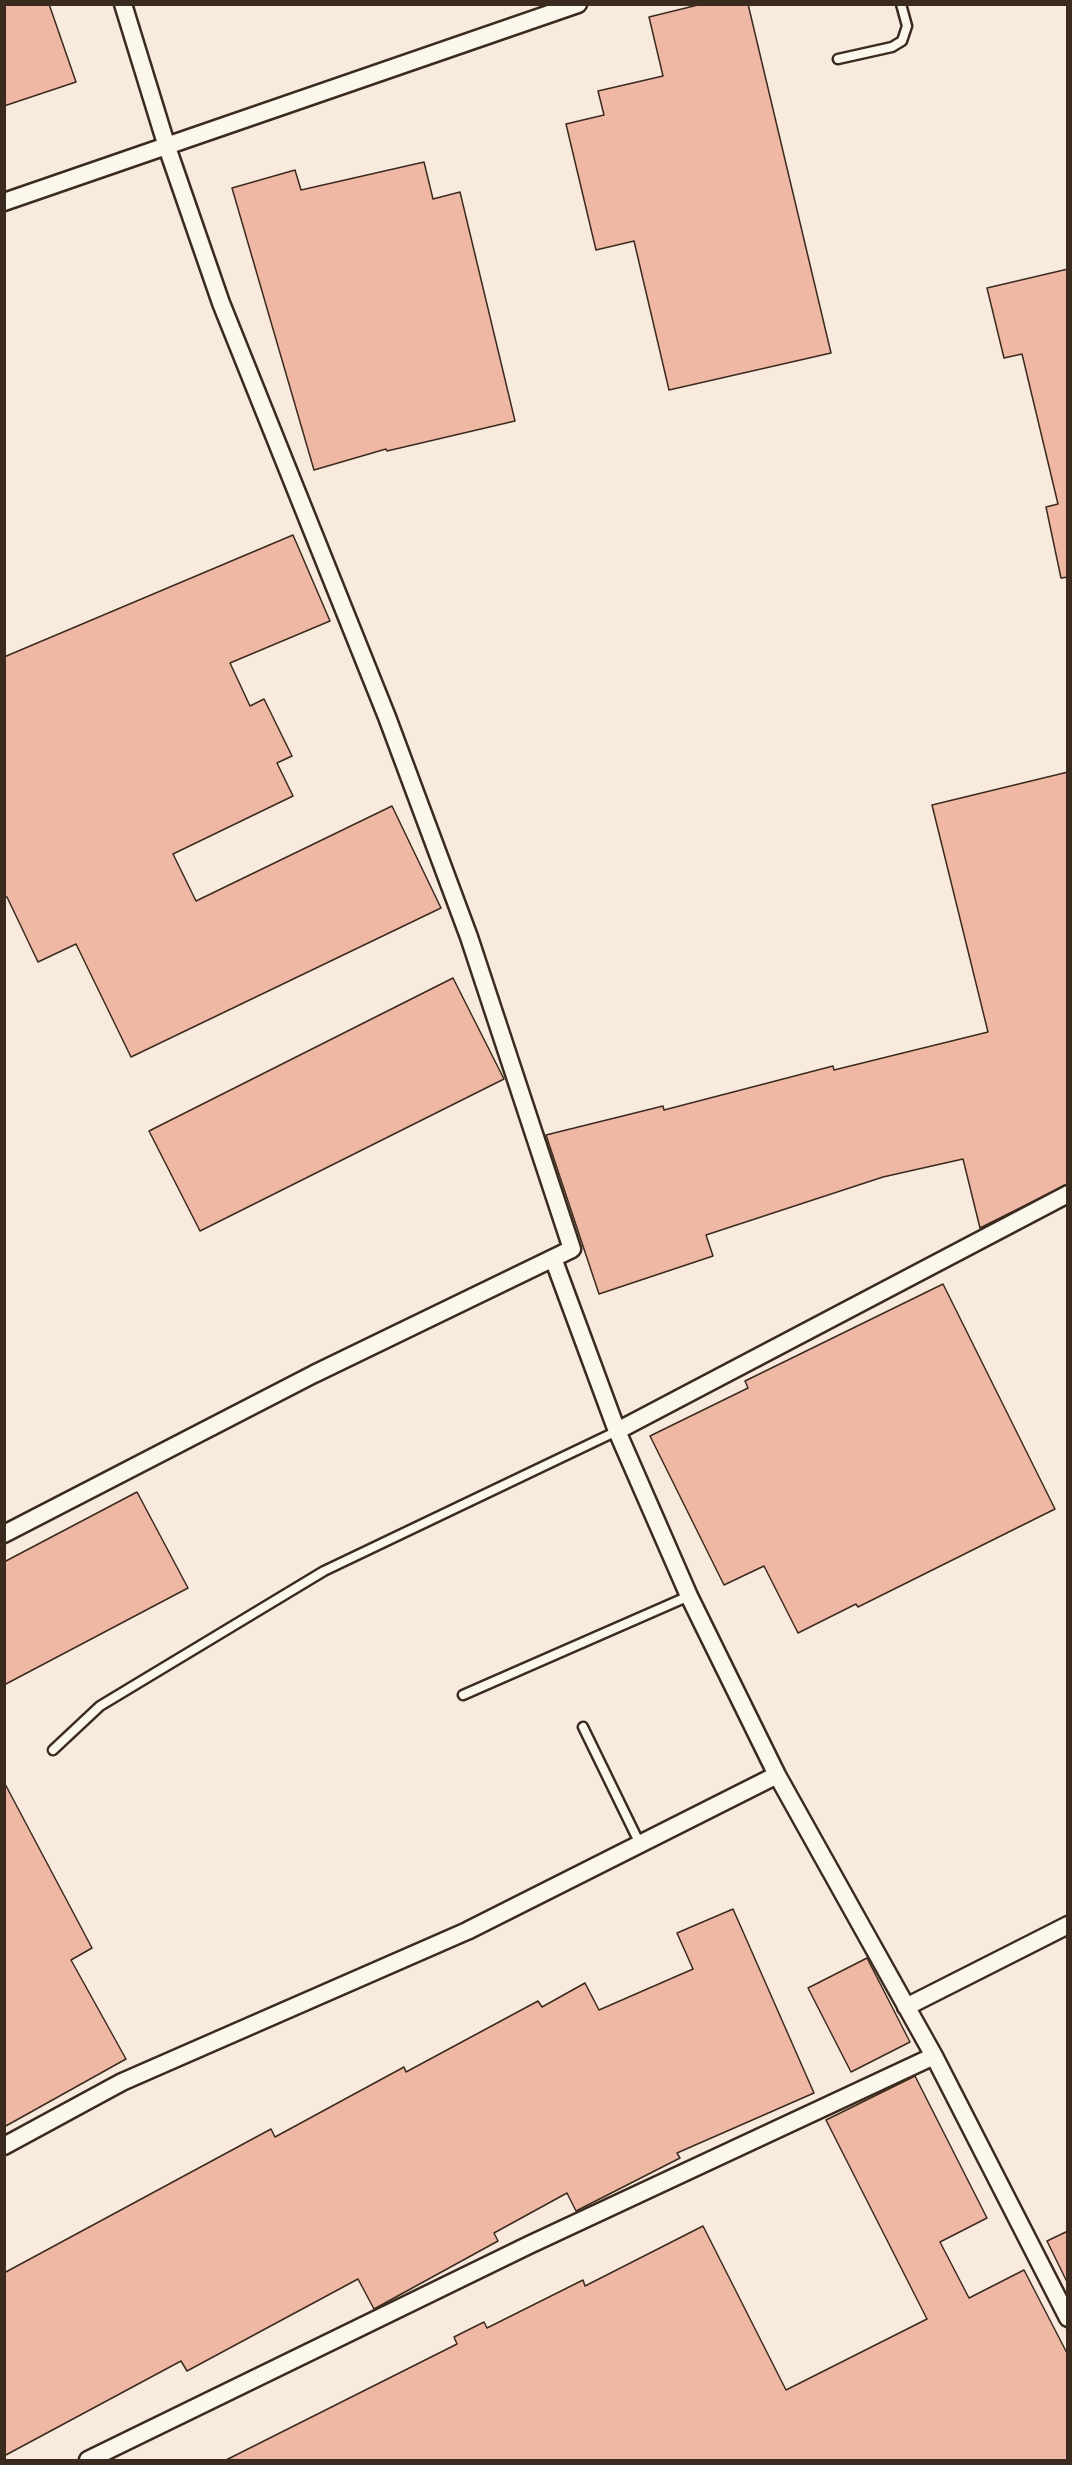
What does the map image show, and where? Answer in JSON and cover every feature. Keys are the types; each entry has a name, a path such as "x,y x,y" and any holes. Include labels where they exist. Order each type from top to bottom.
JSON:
{"street":[{"path":"4,1534 314,1374 572,1249 469,937 387,717 221,303 167,147 123,4"},
{"path":"4,202 578,4"},
{"path":"617,1431 1068,1194"},
{"path":"553,1258 617,1431 689,1596 777,1775 934,2056 1068,2318"},
{"path":"4,2146 122,2082 467,1931 777,1775"},
{"path":"906,2007 1068,1925"},
{"path":"88,2460 529,2245 934,2056"}],"lane":[{"path":"838,59 892,47 902,41 907,26 901,4"},
{"path":"53,1750 100,1706 324,1571 617,1431"},
{"path":"463,1695 689,1596"},
{"path":"582,1726 640,1844"}],"building":[{"path":"4,4 49,4 76,82 4,106"},
{"path":"702,4 748,4 831,353 669,390 634,241 596,250 566,124 604,115 598,91 663,76 649,17"},
{"path":"424,162 433,199 460,192 515,421 387,451 386,449 314,470 232,188 295,170 301,190"},
{"path":"1068,269 1068,577 1061,578 1046,507 1058,504 1022,354 1004,358 987,288"},
{"path":"293,535 330,621 230,663 250,706 264,699 292,756 277,763 293,796 173,854 196,901 392,806 441,908 131,1057 76,944 38,962 7,897 4,897 4,657"},
{"path":"1068,772 1068,1184 980,1228 963,1159 883,1177 706,1235 713,1256 599,1294 546,1135 663,1106 664,1110 833,1066 834,1070 988,1032 932,805"},
{"path":"453,978 504,1079 200,1231 149,1131"},
{"path":"943,1284 1055,1509 858,1607 856,1604 798,1633 764,1566 724,1585 650,1436 748,1388 745,1381"},
{"path":"137,1492 188,1588 4,1685 4,1562"},
{"path":"4,1782 92,1948 71,1960 126,2059 4,2127"},
{"path":"733,1909 814,2093 677,2153 680,2158 576,2211 567,2193 494,2233 498,2241 374,2309 358,2279 187,2371 181,2361 4,2456 4,2273 271,2129 275,2137 404,2067 406,2072 538,2001 542,2007 585,1983 599,2010 693,1969 677,1933"},
{"path":"867,1958 910,2042 851,2072 808,1988"},
{"path":"915,2076 987,2218 940,2242 969,2298 1024,2270 1068,2355 1068,2460 226,2460 457,2344 454,2337 484,2322 487,2328 583,2280 585,2286 703,2226 786,2390 927,2319 826,2120"},
{"path":"1068,2231 1068,2284 1047,2241"}]}
